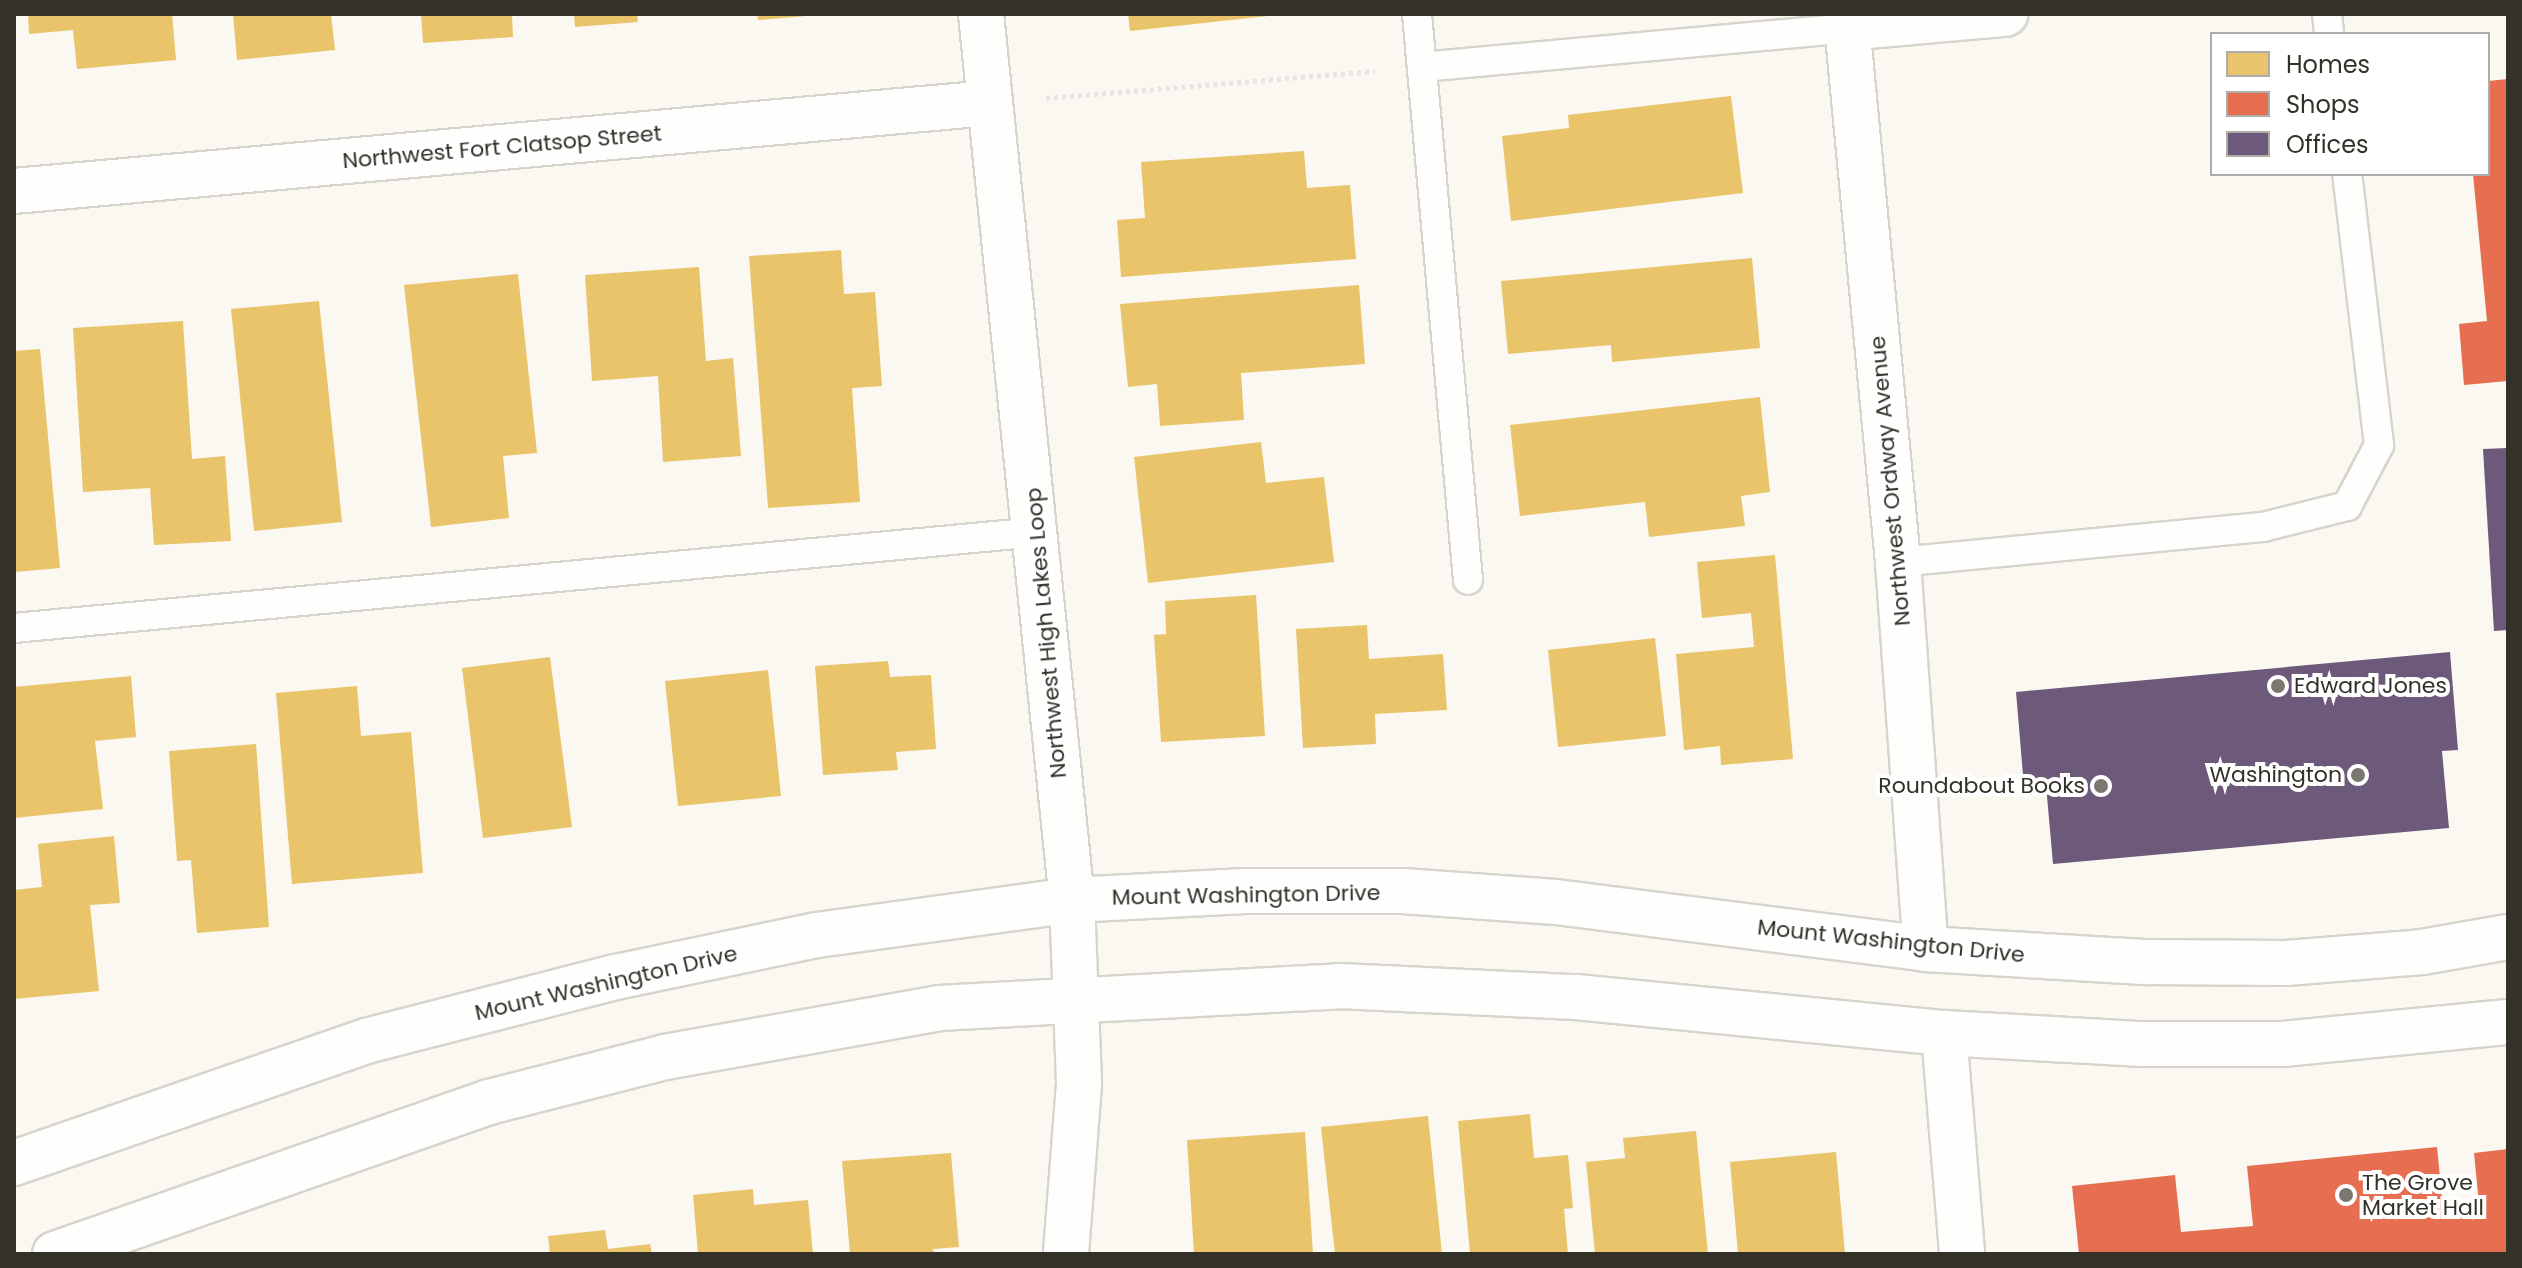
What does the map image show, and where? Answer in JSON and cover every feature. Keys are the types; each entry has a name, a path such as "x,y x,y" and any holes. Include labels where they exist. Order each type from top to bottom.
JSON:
{"main road":[{"name":"Northwest High Lakes Loop","path":"981,14 1037,532 1072,900 1079,1084 1066,1254"},
{"path":"1847,21 2005,14"},
{"name":"Northwest Ordway Avenue","path":"1847,21 1898,562 1926,949"},
{"name":"Northwest Fort Clatsop Street","path":"14,191 989,103"},
{"name":"Mount Washington Drive","path":"14,1163 366,1041 616,977 817,935 1072,900 1245,891 1403,891 1556,902 1926,949 2148,962 2286,963 2422,952 2508,937"},
{"path":"55,1254 489,1102 651,1060 876,1016 1077,997 1340,986 1576,997 1944,1033 2143,1044 2283,1044 2508,1022"},
{"path":"1944,1033 1962,1254"}],"lane":[{"path":"1417,14 1468,580"},
{"path":"1422,67 1847,21"},
{"path":"1898,562 2263,527 2347,506 2379,445 2347,176"},
{"path":"14,628 1037,532"}],"path":[{"path":"989,103 1422,67"}],"building: Homes":[{"path":"28,14 172,14 176,60 77,69 73,30 29,34"},
{"path":"233,14 331,14 335,50 237,60"},
{"path":"421,14 512,14 513,37 423,43"},
{"path":"574,14 637,14 638,22 575,27"},
{"path":"757,14 806,14 806,16 758,20"},
{"path":"1128,14 1268,14 1268,16 1130,31"},
{"path":"1731,96 1743,193 1511,221 1502,136 1569,128 1568,115"},
{"path":"1304,151 1307,188 1350,185 1356,259 1121,277 1117,220 1145,218 1141,162"},
{"path":"841,250 844,294 875,292 882,386 852,388 860,502 768,508 749,256"},
{"path":"1752,258 1760,348 1612,362 1611,345 1508,354 1501,281"},
{"path":"699,267 706,361 733,358 741,456 663,462 658,376 592,381 585,275"},
{"path":"518,274 537,453 503,456 509,518 431,527 404,285"},
{"path":"1359,285 1365,364 1241,373 1244,420 1160,426 1157,384 1128,387 1120,304"},
{"path":"319,301 342,522 254,531 231,309"},
{"path":"183,321 192,459 225,456 231,541 154,545 150,488 83,492 73,328"},
{"path":"40,349 60,568 14,572 14,351"},
{"path":"1760,397 1770,492 1741,496 1745,526 1649,537 1645,502 1520,516 1510,425"},
{"path":"1261,442 1266,483 1324,477 1334,562 1148,583 1134,457"},
{"path":"1775,555 1793,759 1721,765 1720,746 1684,750 1676,654 1754,647 1751,613 1702,618 1697,562"},
{"path":"1256,595 1265,736 1161,742 1154,635 1166,634 1165,601"},
{"path":"1367,625 1369,659 1443,654 1447,710 1375,714 1376,744 1303,748 1296,629"},
{"path":"1655,638 1666,736 1558,747 1548,650"},
{"path":"550,657 572,827 483,838 462,668"},
{"path":"888,661 890,677 931,675 936,749 896,752 898,770 823,775 815,666"},
{"path":"768,670 781,796 678,806 665,681"},
{"path":"131,676 136,737 95,741 103,809 14,818 14,687"},
{"path":"357,686 361,736 411,732 423,873 292,884 276,693"},
{"path":"256,744 269,927 197,933 191,860 177,861 169,751"},
{"path":"114,836 120,903 90,905 99,991 14,999 14,890 42,887 38,844"},
{"path":"1530,1114 1534,1158 1568,1155 1573,1208 1564,1209 1568,1254 1470,1254 1458,1121"},
{"path":"1428,1116 1442,1254 1335,1254 1321,1127"},
{"path":"1696,1131 1708,1254 1595,1254 1586,1162 1625,1158 1623,1138"},
{"path":"1305,1132 1313,1254 1194,1254 1187,1140"},
{"path":"1836,1152 1845,1254 1738,1254 1730,1162"},
{"path":"951,1153 959,1247 933,1249 934,1254 850,1254 842,1161"},
{"path":"753,1189 754,1205 808,1200 813,1254 698,1254 693,1195"},
{"path":"605,1230 608,1249 650,1244 652,1254 550,1254 548,1236"}],"building: Shops":[{"path":"2508,79 2508,381 2464,385 2459,324 2487,321 2473,176 2490,176 2490,81"},
{"name":"The Grove Market Hall","path":"2437,1147 2443,1207 2479,1204 2474,1153 2508,1149 2508,1254 2079,1254 2072,1186 2175,1175 2181,1232 2253,1226 2247,1166"}],"building: Offices":[{"path":"2508,448 2508,630 2494,631 2483,449"},
{"path":"2450,652 2458,750 2442,751 2449,828 2053,864 2046,785 2024,787 2016,692"}],"place":[{"name":"Edward Jones","path":"2278,686"},
{"name":"Washington","path":"2358,775"},
{"name":"Roundabout Books","path":"2101,786"},
{"name":"The Grove Market Hall","path":"2346,1195"}]}
